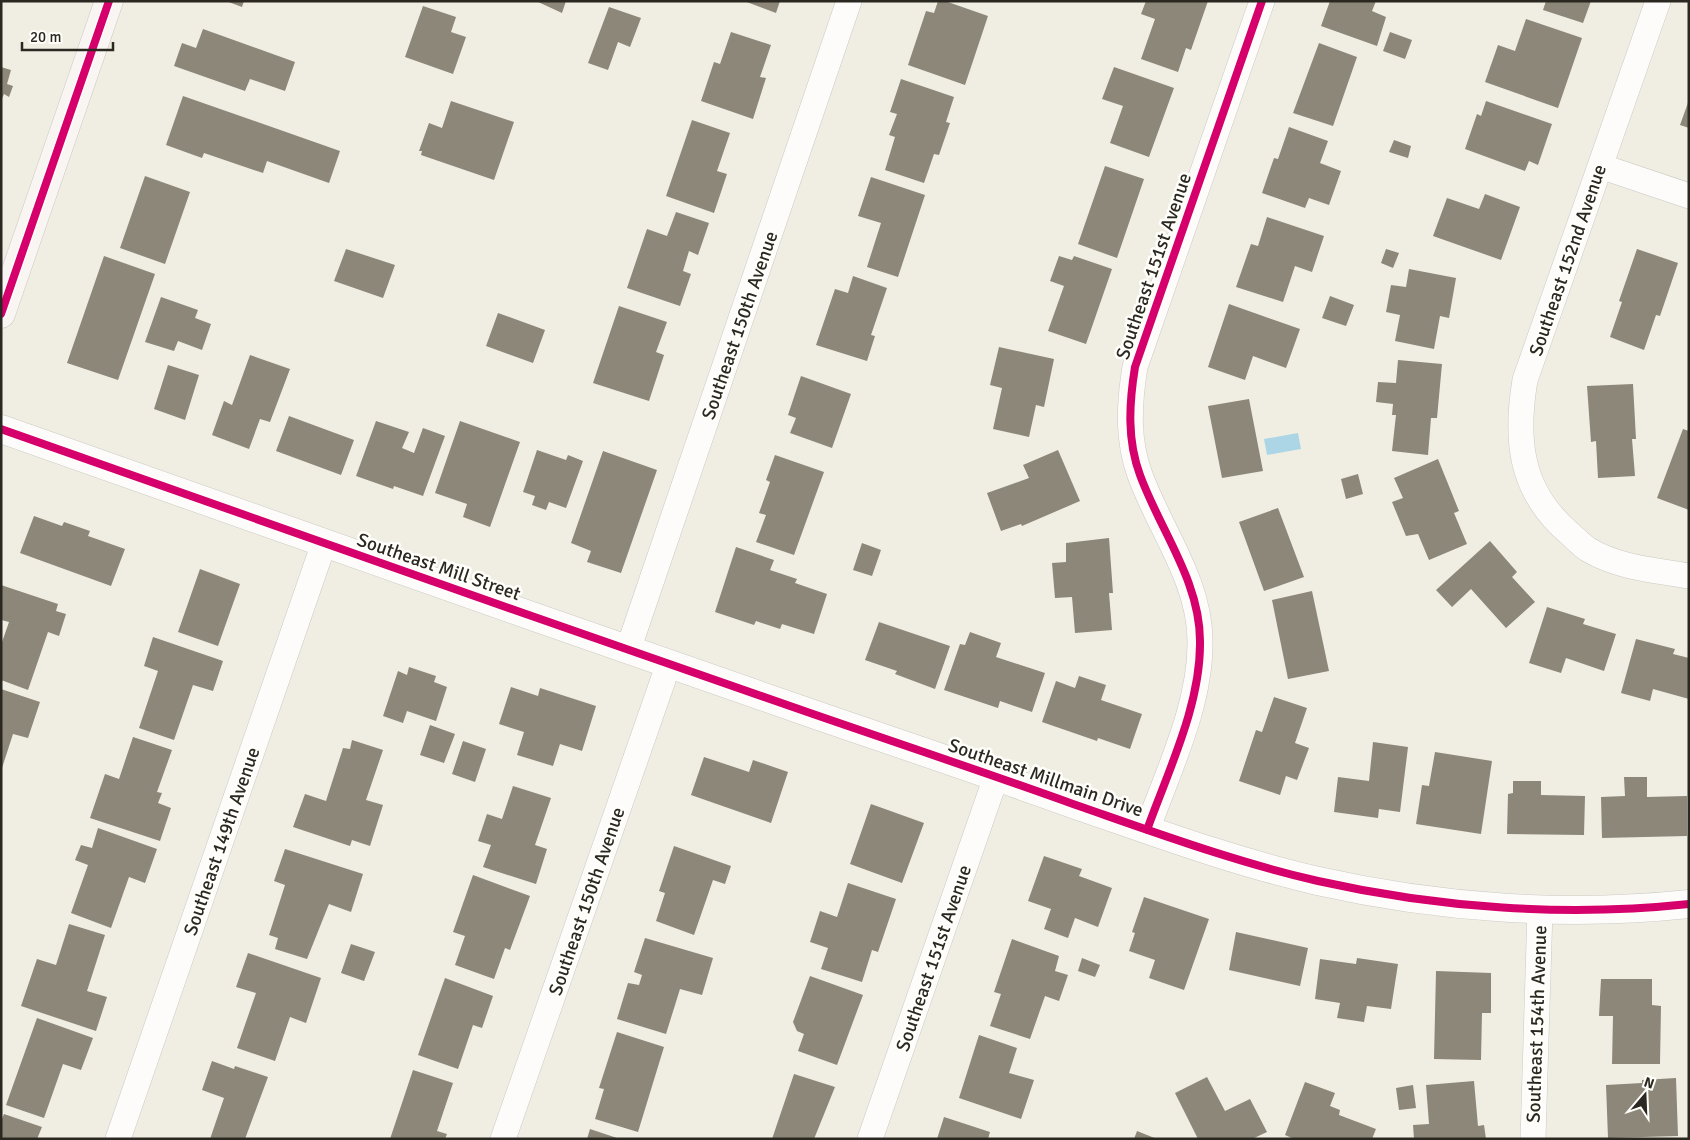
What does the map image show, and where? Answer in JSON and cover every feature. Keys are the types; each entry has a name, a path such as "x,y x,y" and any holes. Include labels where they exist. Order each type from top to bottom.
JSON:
{"main road":[{"path":"1,314 109,1"}],"street":[{"name":"Southeast 150th Avenue","path":"628,650 849,1"},
{"name":"Southeast 151st Avenue","path":"1147,830 1194,700 1200,640 1188,578 1140,475 1131,441 1129,402 1135,367 1262,1"},
{"name":"Southeast 152nd Avenue","path":"1658,1 1525,380 1519,415 1522,452 1533,487 1553,519 1589,550 1634,567 1689,576"},
{"path":"1600,166 1689,196"},
{"name":"Southeast Mill Street","path":"1,429 866,732"},
{"name":"Southeast 149th Avenue","path":"118,1139 324,542"},
{"name":"Southeast 150th Avenue","path":"503,1139 669,664"},
{"name":"Southeast Millmain Drive","path":"866,732 1147,830 1256,865 1319,881 1425,899 1540,909 1617,908 1689,904"},
{"name":"Southeast 151st Avenue","path":"870,1139 996,777"},
{"name":"Southeast 154th Avenue","path":"1533,1139 1540,909"}],"water":[{"path":"1298,433 1301,449 1267,455 1264,439"}],"building":[{"path":"226,1 244,1 242,7"},
{"path":"536,1 566,1 562,13"},
{"path":"744,1 780,1 776,13"},
{"path":"938,1 945,1 988,16 965,85 908,65 926,11 934,13"},
{"path":"1146,1 1208,1 1191,50 1186,48 1178,72 1141,59 1155,19 1141,14"},
{"path":"1330,1 1376,1 1372,11 1386,17 1377,46 1321,26"},
{"path":"1546,1 1591,1 1583,23 1543,10"},
{"path":"423,6 456,17 451,32 466,37 453,74 405,57"},
{"path":"609,7 641,18 630,47 618,42 608,70 588,63"},
{"path":"1526,19 1582,38 1558,108 1485,82 1498,45 1515,51"},
{"path":"203,29 295,62 285,91 250,79 245,91 174,66 182,43 196,48"},
{"path":"731,32 771,45 760,77 766,78 753,119 701,101 714,62 720,64"},
{"path":"1390,32 1412,40 1405,59 1383,51"},
{"path":"1319,43 1357,57 1333,126 1293,113"},
{"path":"1,67 11,70 7,84 13,86 9,97 4,94 1,101"},
{"path":"1114,67 1174,88 1149,157 1110,143 1123,106 1102,99"},
{"path":"901,79 954,97 946,122 950,123 939,155 934,154 924,183 885,170 895,137 889,135 897,114 890,112"},
{"path":"183,96 340,151 329,183 267,161 263,173 204,153 202,158 166,145"},
{"path":"1689,100 1689,128 1680,125"},
{"path":"451,101 514,122 494,180 421,155 422,151 419,151 429,123 442,128"},
{"path":"1486,101 1552,124 1538,165 1529,161 1525,171 1465,149 1477,114 1481,116"},
{"path":"692,120 730,133 717,171 727,174 714,213 666,196"},
{"path":"1289,127 1328,141 1320,163 1341,171 1329,205 1309,198 1305,208 1262,193 1274,158 1278,159"},
{"path":"1394,140 1411,146 1408,158 1389,152"},
{"path":"1105,166 1144,179 1117,258 1078,244"},
{"path":"145,176 190,192 165,264 120,248"},
{"path":"871,177 925,195 898,277 867,267 881,223 858,216"},
{"path":"1485,194 1520,207 1501,260 1433,236 1447,198 1479,209"},
{"path":"676,212 709,223 698,255 689,251 683,271 691,274 680,306 627,288 647,229 667,236"},
{"path":"1267,217 1324,236 1312,272 1295,266 1283,302 1236,287 1251,244 1258,246"},
{"path":"346,249 395,265 383,298 334,281"},
{"path":"1386,249 1399,253 1393,268 1381,263"},
{"path":"1637,249 1678,263 1660,316 1656,315 1644,350 1610,337 1622,302 1619,301"},
{"path":"104,256 155,274 118,380 67,363"},
{"path":"1059,256 1072,260 1074,256 1112,269 1086,344 1048,331 1064,286 1050,281"},
{"path":"1409,269 1456,278 1449,318 1440,316 1434,349 1395,341 1400,315 1386,312 1391,285 1406,287"},
{"path":"853,276 887,288 871,335 875,336 867,361 816,345 835,289 848,293"},
{"path":"1330,296 1354,305 1346,326 1322,318"},
{"path":"161,297 198,310 195,318 211,324 202,350 178,341 174,351 145,342"},
{"path":"1229,304 1300,329 1286,368 1253,356 1245,380 1208,367"},
{"path":"619,306 667,322 656,352 664,355 649,401 593,383"},
{"path":"498,313 545,330 533,363 486,346"},
{"path":"999,347 1054,359 1044,407 1036,405 1029,437 993,429 1002,388 990,385"},
{"path":"250,355 290,369 270,422 260,419 249,449 212,435 224,401 232,405"},
{"path":"1398,360 1442,364 1437,418 1431,418 1428,455 1392,451 1396,415 1392,415 1393,404 1376,402 1378,382 1396,383"},
{"path":"168,365 199,375 185,420 154,409"},
{"path":"801,376 851,394 832,448 790,433 796,418 788,415"},
{"path":"1633,384 1636,439 1632,439 1635,476 1598,478 1596,441 1591,442 1587,386"},
{"path":"1249,399 1263,471 1222,478 1208,406"},
{"path":"289,416 354,440 341,475 276,451"},
{"path":"376,421 409,432 402,448 414,453 423,428 445,436 423,496 394,486 393,489 356,476"},
{"path":"460,421 520,442 490,527 463,517 467,504 435,493"},
{"path":"1683,429 1689,431 1689,510 1657,498"},
{"path":"537,450 566,460 568,455 583,461 566,508 549,502 546,510 532,505 535,496 523,492"},
{"path":"1058,450 1080,501 1022,526 1021,524 1001,531 987,493 1029,478 1023,465"},
{"path":"603,451 657,470 621,573 587,562 591,551 571,543"},
{"path":"775,455 824,472 794,555 756,542 766,515 759,513 770,482 766,480"},
{"path":"1438,459 1459,511 1454,513 1467,544 1429,560 1418,534 1406,536 1392,502 1403,498 1394,478"},
{"path":"1358,474 1363,494 1346,499 1341,479"},
{"path":"1278,508 1304,577 1264,591 1239,522"},
{"path":"34,516 62,526 64,522 90,531 88,536 125,549 111,586 20,553"},
{"path":"1109,538 1113,593 1109,593 1112,630 1075,633 1072,597 1055,598 1052,563 1066,562 1066,543"},
{"path":"1490,541 1517,572 1512,577 1535,602 1506,628 1471,589 1452,607 1436,590"},
{"path":"862,543 881,550 872,576 853,570"},
{"path":"736,547 774,560 770,570 797,579 795,583 827,594 814,634 782,624 780,629 756,621 754,625 715,612"},
{"path":"200,569 240,584 218,646 178,632"},
{"path":"1,585 58,604 56,611 66,614 59,636 48,632 28,690 1,680 1,645 9,622 1,620"},
{"path":"1312,591 1329,671 1288,679 1272,600"},
{"path":"1547,607 1585,619 1583,624 1616,634 1604,671 1566,658 1561,673 1529,663"},
{"path":"879,622 950,646 935,689 895,674 897,671 865,660"},
{"path":"970,632 1001,643 996,657 1045,673 1032,712 1000,701 998,708 944,690 960,644 965,645"},
{"path":"153,637 223,661 213,691 193,685 174,740 139,728 158,671 144,666"},
{"path":"1636,639 1675,649 1673,654 1689,658 1689,699 1653,689 1650,701 1621,693"},
{"path":"409,667 436,676 434,682 447,687 436,721 407,711 403,723 383,716 398,671 407,675"},
{"path":"1079,676 1106,685 1101,700 1142,714 1130,749 1098,738 1097,741 1042,722 1056,681 1075,688"},
{"path":"511,687 538,696 540,688 596,706 582,751 560,744 553,766 517,755 524,732 499,724"},
{"path":"1,689 40,702 28,738 13,734 2,768"},
{"path":"1274,697 1307,708 1295,743 1309,748 1297,780 1286,776 1280,795 1239,781 1256,730 1262,732"},
{"path":"430,725 455,734 444,763 420,755"},
{"path":"133,737 172,750 157,792 162,793 158,803 171,808 160,841 90,818 105,774 119,779"},
{"path":"352,740 383,750 366,800 383,805 370,846 352,840 350,846 293,827 305,794 326,801 343,748 350,749"},
{"path":"463,741 486,749 475,782 452,774"},
{"path":"1373,742 1408,747 1400,812 1379,809 1378,818 1334,812 1338,777 1369,781"},
{"path":"1435,752 1492,761 1481,834 1416,824 1422,785 1429,786"},
{"path":"704,757 749,772 753,760 788,772 771,823 691,795"},
{"path":"1624,777 1647,777 1647,797 1687,796 1687,836 1602,838 1601,797 1625,796"},
{"path":"1513,781 1541,781 1541,795 1585,796 1584,835 1507,834 1508,794 1513,793"},
{"path":"513,786 551,798 535,845 547,849 536,884 483,867 491,845 478,841 487,814 502,819"},
{"path":"871,804 924,823 902,883 850,864"},
{"path":"98,828 157,849 145,883 129,877 111,928 71,913 88,865 75,860 81,845 92,848"},
{"path":"674,846 731,866 725,884 713,880 694,935 656,921 665,893 659,891"},
{"path":"285,849 363,874 351,912 329,904 307,959 275,949 278,938 269,935 285,885 274,881"},
{"path":"1044,856 1082,869 1079,876 1112,888 1098,927 1075,918 1068,938 1044,929 1051,909 1028,901"},
{"path":"473,875 530,896 510,950 505,948 494,979 455,965 465,936 453,932"},
{"path":"848,883 896,899 878,952 872,950 862,982 821,969 828,948 810,942 820,911 837,917"},
{"path":"1144,897 1209,919 1184,990 1149,978 1155,960 1129,951 1135,933 1132,932"},
{"path":"69,924 105,935 87,991 107,997 96,1031 21,1006 37,959 56,965"},
{"path":"1236,932 1308,948 1300,986 1229,970"},
{"path":"645,938 713,958 702,995 680,989 666,1034 617,1019 628,983 639,985 642,975 634,972"},
{"path":"1012,939 1059,956 1055,971 1068,975 1059,1001 1045,996 1030,1039 990,1026 1001,994 994,992"},
{"path":"351,944 375,952 364,981 341,973"},
{"path":"248,953 321,978 306,1023 290,1017 275,1061 237,1048 256,993 236,987"},
{"path":"1082,958 1100,965 1095,977 1078,971"},
{"path":"1357,958 1398,964 1391,1009 1367,1006 1364,1022 1337,1018 1340,1003 1315,999 1320,959 1356,964"},
{"path":"1436,971 1491,973 1491,1013 1482,1013 1481,1060 1434,1059"},
{"path":"810,976 863,995 837,1065 798,1051 804,1034 797,1031 793,1022"},
{"path":"445,978 493,996 482,1028 473,1025 458,1069 418,1055"},
{"path":"1601,979 1652,979 1652,1005 1661,1006 1660,1064 1612,1064 1613,1016 1599,1016"},
{"path":"37,1018 93,1038 81,1070 63,1064 44,1118 6,1105"},
{"path":"617,1032 664,1047 638,1132 595,1119 604,1089 599,1088"},
{"path":"979,1035 1017,1048 1009,1073 1034,1080 1021,1119 959,1098"},
{"path":"212,1061 234,1069 235,1066 268,1077 245,1139 210,1139 224,1098 202,1090"},
{"path":"413,1070 453,1083 437,1131 447,1134 445,1139 390,1139"},
{"path":"794,1074 835,1087 814,1139 772,1139"},
{"path":"1207,1077 1225,1111 1250,1099 1267,1132 1252,1139 1198,1139 1175,1093"},
{"path":"1676,1078 1678,1136 1608,1138 1606,1085 1642,1083 1642,1080"},
{"path":"1474,1081 1478,1126 1484,1125 1486,1139 1414,1139 1413,1125 1429,1124 1426,1085"},
{"path":"1305,1082 1335,1093 1330,1106 1340,1110 1339,1115 1376,1129 1372,1139 1294,1139 1285,1135"},
{"path":"1413,1085 1416,1108 1399,1110 1396,1088"},
{"path":"4,1114 42,1127 37,1139 1,1139 1,1121"},
{"path":"944,1117 990,1132 988,1139 937,1139"},
{"path":"590,1129 617,1138 617,1139 587,1139"},
{"path":"1137,1131 1157,1139 1134,1139"}],"cycle path":[{"path":"1,314 109,1"},
{"path":"1147,830 1182,737 1189,713 1199,665 1200,641 1198,619 1186,577 1178,556 1148,495 1136,462 1130,422 1133,381 1135,367 1262,1"},
{"path":"1,429 1164,836 1256,865 1363,890 1456,904 1549,910 1643,908 1689,904"}]}
